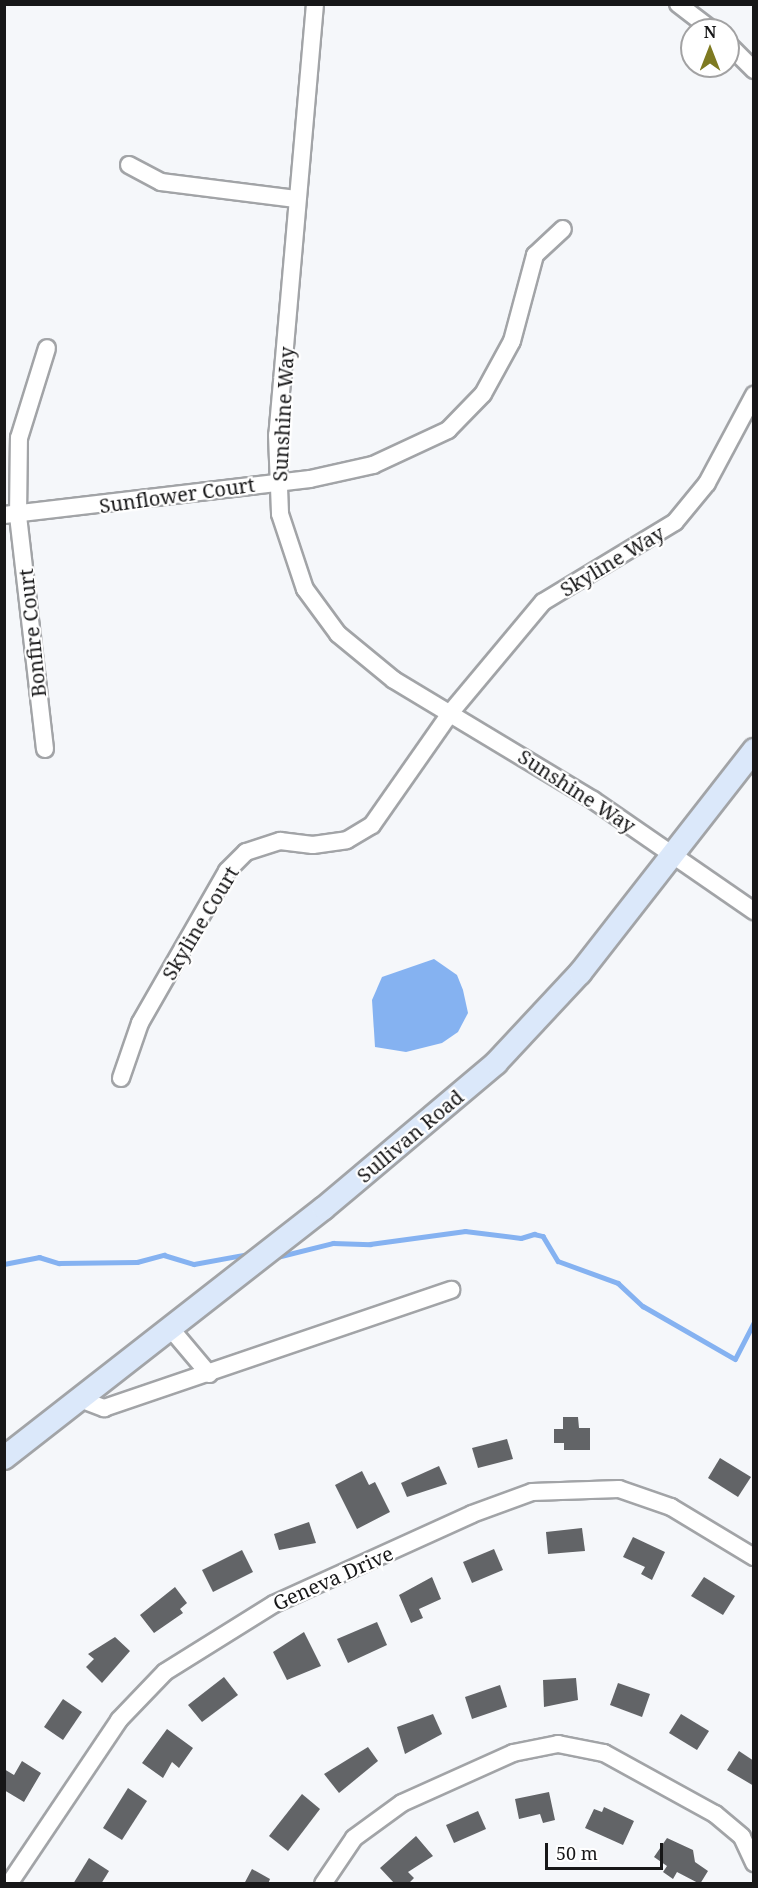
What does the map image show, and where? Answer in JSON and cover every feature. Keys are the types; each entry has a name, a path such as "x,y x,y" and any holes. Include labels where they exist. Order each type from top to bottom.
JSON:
{"street":[{"name":"Sunshine Way","path":"315,4 296,199 277,482 288,545 318,608 338,634 385,674 451,712 673,854 753,911"},
{"path":"678,4 696,18"},
{"path":"740,56 753,70"},
{"path":"129,165 161,182 296,199"},
{"name":"Sunflower Court","path":"11,515 277,482 373,465 465,416 512,341 535,255 563,230"},
{"name":"Bonfire Court","path":"45,749 11,515 19,438 47,348"},
{"name":"Skyline Way","path":"451,712 543,602 675,522 707,483 753,395"},
{"name":"Skyline Court","path":"121,1078 140,1023 227,871 246,852 280,841 313,845 347,840 372,825 451,712"},
{"name":"Sullivan Road","path":"4,1458 171,1329 496,1063 580,973 753,750"},
{"path":"80,1399 104,1408 451,1290"},
{"path":"171,1329 209,1374"},
{"name":"Geneva Drive","path":"9,1884 120,1720 165,1672 274,1604 472,1514 543,1490 619,1489 671,1507 753,1557"},
{"path":"323,1884 354,1838 402,1803 513,1752 558,1744 604,1753 715,1814 742,1837 753,1863"}],"water":[{"path":"434,959 457,975 463,990 468,1013 458,1032 442,1043 406,1052 375,1047 372,1000 382,977"}],"building":[{"path":"563,1417 578,1417 579,1428 590,1428 590,1450 564,1450 564,1443 554,1443 554,1429 563,1429"},
{"path":"507,1439 513,1459 478,1468 472,1448"},
{"path":"720,1458 751,1477 738,1497 708,1478"},
{"path":"439,1466 447,1484 407,1497 401,1483"},
{"path":"362,1471 369,1485 375,1482 390,1512 357,1529 335,1485"},
{"path":"309,1522 316,1543 279,1550 274,1534"},
{"path":"582,1528 585,1551 548,1554 546,1532"},
{"path":"633,1537 665,1552 652,1580 641,1574 645,1567 623,1557"},
{"path":"494,1549 503,1570 472,1583 463,1562"},
{"path":"242,1550 253,1572 213,1592 202,1570"},
{"path":"432,1577 441,1599 419,1609 423,1618 411,1623 399,1595"},
{"path":"704,1577 735,1596 723,1615 691,1596"},
{"path":"175,1587 187,1603 180,1609 183,1613 154,1633 140,1615"},
{"path":"377,1622 387,1645 348,1663 337,1639"},
{"path":"304,1632 321,1666 287,1680 273,1652"},
{"path":"115,1637 130,1651 102,1683 86,1667 94,1659 88,1654"},
{"path":"224,1677 238,1695 202,1722 188,1705"},
{"path":"576,1678 578,1700 544,1707 543,1680"},
{"path":"618,1683 650,1694 642,1717 610,1705"},
{"path":"500,1685 507,1707 472,1719 465,1697"},
{"path":"63,1699 82,1712 63,1740 44,1727"},
{"path":"433,1714 442,1734 405,1754 397,1727"},
{"path":"681,1714 709,1731 697,1750 669,1733"},
{"path":"167,1729 193,1748 179,1768 172,1762 163,1778 142,1763"},
{"path":"368,1747 378,1761 339,1793 324,1774"},
{"path":"739,1751 754,1761 754,1786 727,1770"},
{"path":"22,1761 41,1773 24,1802 4,1790 4,1769 14,1775"},
{"path":"128,1788 147,1801 122,1840 103,1828"},
{"path":"549,1792 555,1820 543,1823 540,1814 519,1819 515,1799"},
{"path":"302,1794 320,1809 288,1851 269,1836"},
{"path":"604,1807 634,1821 623,1845 585,1828 594,1809 602,1812"},
{"path":"478,1811 486,1829 454,1843 446,1825"},
{"path":"416,1836 433,1856 408,1872 414,1878 408,1884 395,1884 380,1868"},
{"path":"667,1838 693,1850 695,1862 708,1871 700,1884 677,1872 673,1879 663,1872 667,1866 654,1857"},
{"path":"89,1858 109,1871 101,1884 73,1884"},
{"path":"252,1869 270,1879 268,1884 244,1884"}],"waterway":[{"path":"273,1258 333,1243 370,1244 465,1231 521,1238 534,1234 543,1236 558,1261 618,1283 643,1306 735,1359 754,1322"},
{"path":"4,1264 39,1257 59,1263 137,1262 164,1255 194,1264 243,1255"}]}
